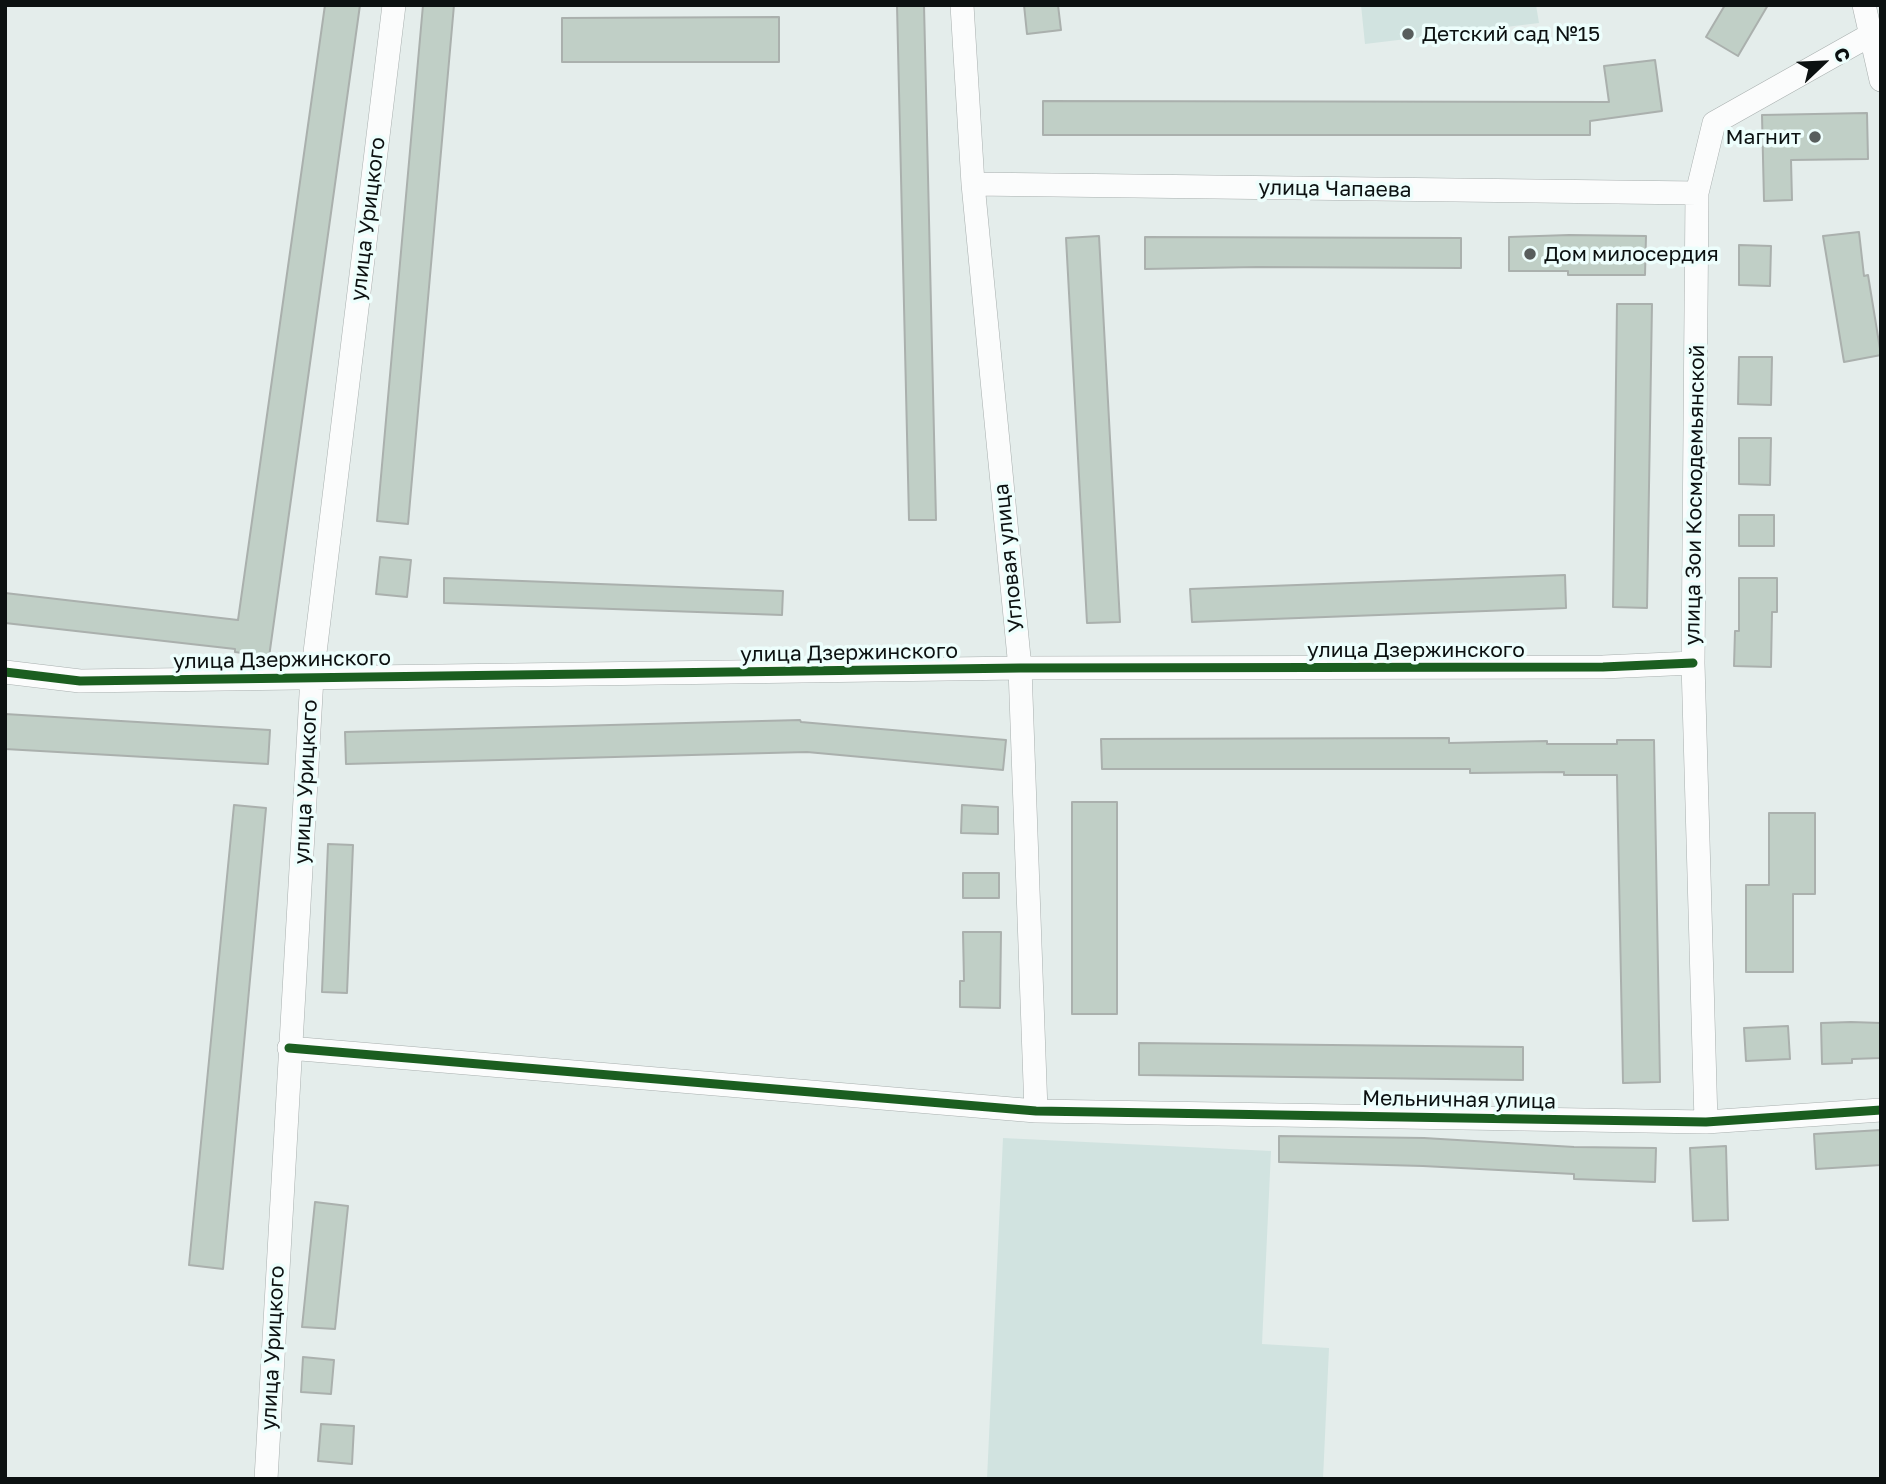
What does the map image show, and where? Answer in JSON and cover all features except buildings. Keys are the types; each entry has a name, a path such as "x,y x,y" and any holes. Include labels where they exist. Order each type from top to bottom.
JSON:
{"street":[{"name":"улица Урицкого","path":"266,1479 312,677 394,5"},
{"name":"Угловая улица","path":"962,5 973,184 1020,668 1036,1111"},
{"path":"1864,5 1876,34 1881,80"},
{"name":"улица Зои Космодемьянской","path":"1706,1122 1693,663 1698,193 1714,123 1876,34"},
{"name":"улица Чапаева","path":"973,184 1698,193"},
{"name":"улица Дзержинского","path":"5,672 80,681 1020,668 1602,667 1693,663"},
{"name":"Мельничная улица","path":"289,1048 1036,1111 1706,1122 1881,1110"}],"shaded area":[{"name":"Детский сад №15","path":"1361,5 1536,5 1539,23 1365,44"},
{"path":"1003,1138 1271,1151 1262,1344 1329,1348 1323,1479 987,1479"}],"cycle path":[{"path":"5,672 80,681 1020,668 1603,667 1693,663"},
{"path":"289,1048 1036,1111 1706,1122 1881,1110"}],"place":[{"name":"Детский сад №15","path":"1408,34"},
{"name":"Магнит","path":"1815,137"},
{"name":"Дом милосердия","path":"1530,254"}]}
